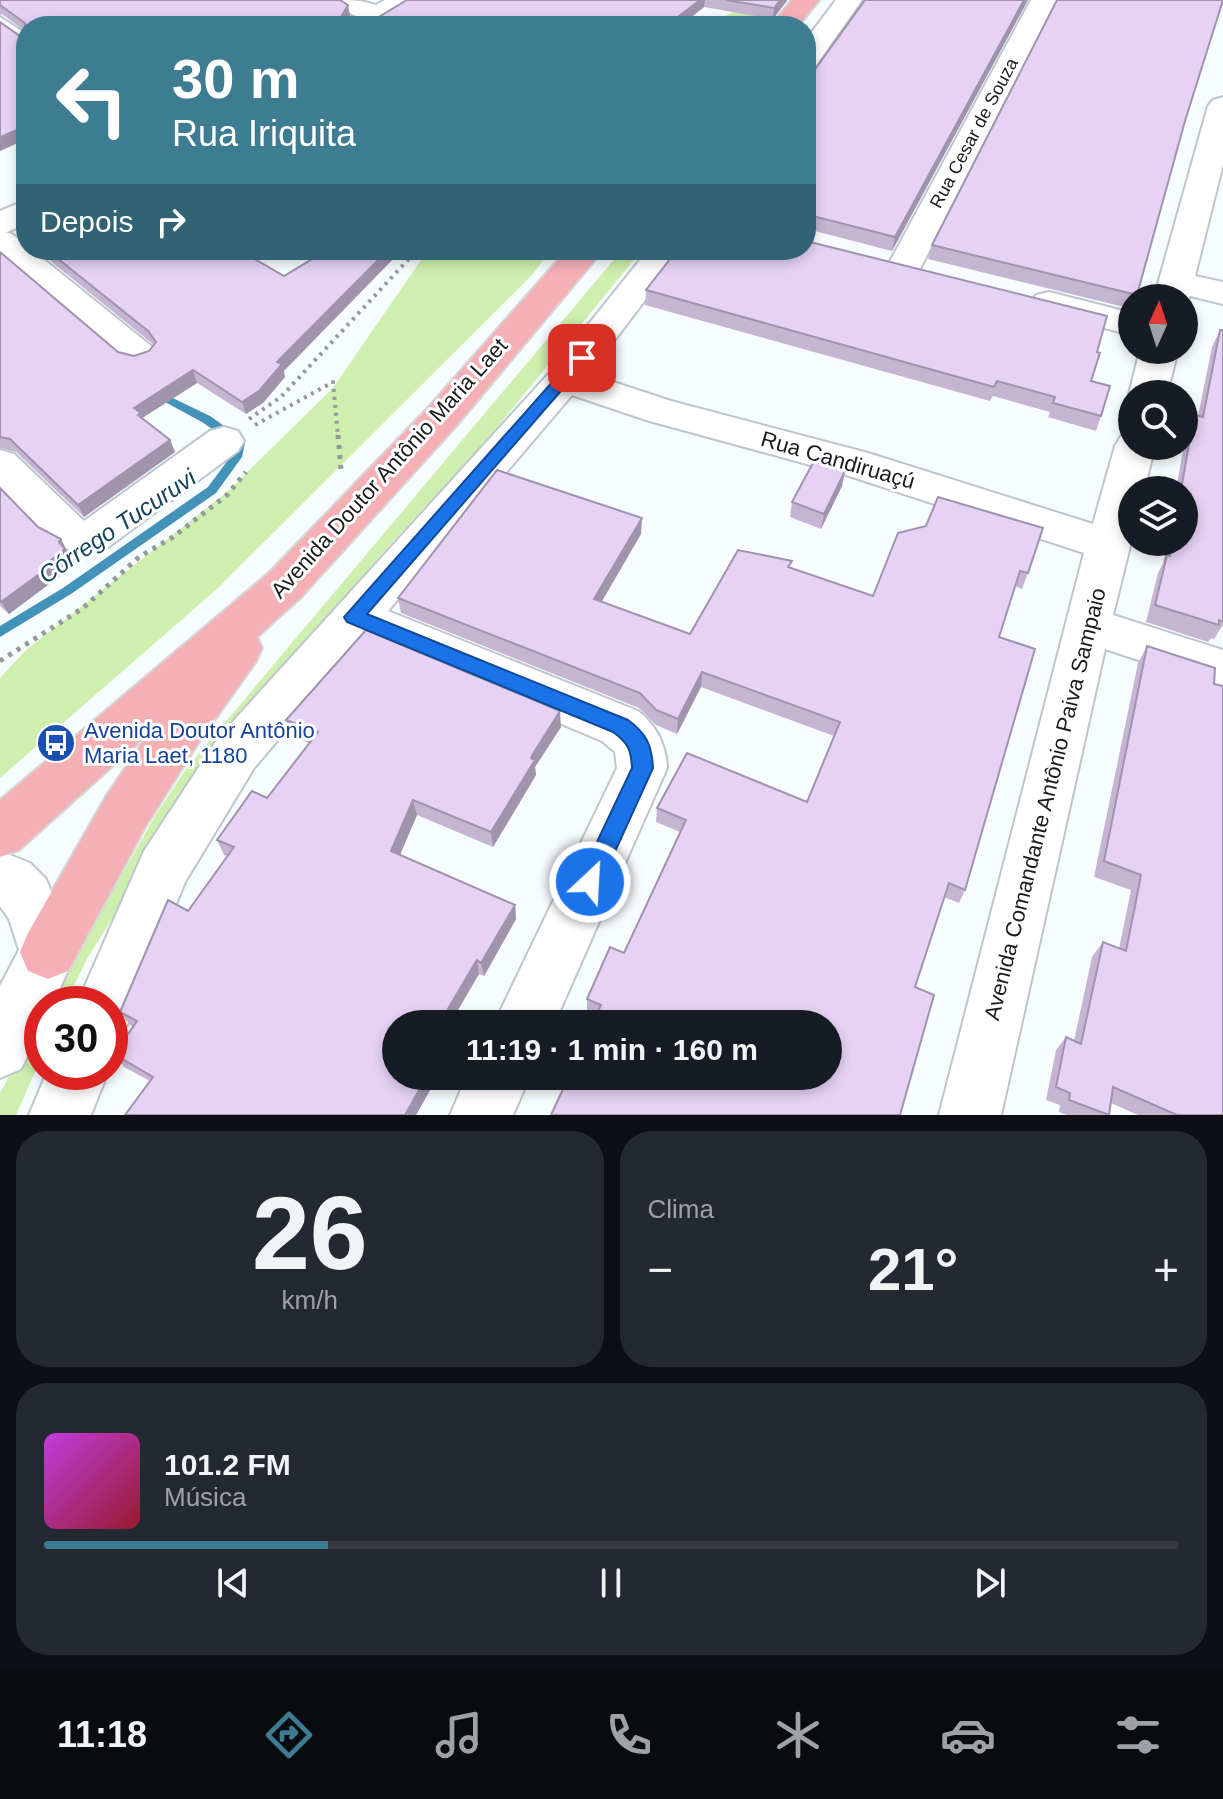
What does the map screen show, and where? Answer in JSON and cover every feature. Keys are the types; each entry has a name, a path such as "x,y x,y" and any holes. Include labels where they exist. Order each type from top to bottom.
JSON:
{"main road":[{"path":"792,16 806,0"},
{"name":"Avenida Doutor Antônio Maria Laet","path":"0,833 285,585 442,417 577,260"},
{"path":"48,952 126,811 169,744 285,585"}],"street":[{"path":"347,0 362,16"},
{"path":"376,16 404,0"},
{"path":"816,45 849,0"},
{"name":"Rua Cesar de Souza","path":"905,267 1044,0"},
{"path":"1176,284 1223,110"},
{"path":"0,241 16,254"},
{"path":"23,260 138,354"},
{"path":"114,986 163,869 228,766 354,617 565,379 658,260"},
{"path":"1198,291 1223,293"},
{"path":"1010,293 1118,320"},
{"name":"Rua Candiruaçú","path":"565,379 660,411 854,463 1109,545"},
{"path":"0,464 74,537 92,537 236,436"},
{"name":"Avenida Comandante Antônio Paiva Sampaio","path":"970,1115 1087,625 1131,460"},
{"path":"354,617 620,726 642,748 642,768 530,1010"},
{"path":"1087,625 1223,669"},
{"path":"0,876 26,895 48,952 0,1048"},
{"path":"60,1115 70,1090"},
{"path":"481,1115 493,1090"}],"lane":[{"path":"0,21 16,33"}],"path":[{"path":"236,436 333,382 339,466 358,508"}],"green space":[{"path":"786,0 772,16 725,16 752,4"},
{"path":"421,260 543,260 532,275 218,588 0,778 0,678 26,650 226,493 333,388"},
{"path":"614,260 634,260 486,441 388,547 297,653 156,849 88,957 74,986 59,986 155,816 186,769"},
{"path":"24,1049 24,1090 27,1090 16,1115 0,1115 0,1093"}],"building":[{"path":"0,0 340,0 348,5 342,16 16,17 0,5"},
{"path":"407,0 700,0 679,16 380,16"},
{"path":"726,0 780,0 774,8"},
{"path":"865,0 1024,0 895,237 816,217 816,68"},
{"path":"1057,0 1223,0 1185,121 1140,284 1118,284 1118,290 932,245"},
{"path":"0,22 16,33 16,130 0,137"},
{"path":"816,243 1107,316 1091,381 1110,386 1101,416 1053,403 1055,397 997,381 994,387 646,290 669,260 816,260"},
{"path":"0,252 118,352 134,356 149,351 156,342 148,331 59,260 256,260 284,276 310,260 378,260 277,362 282,364 259,391 242,402 193,370 134,408 141,413 138,415 170,440 78,505 10,439 0,437"},
{"path":"1220,330 1223,330 1223,622 1219,620 1219,625 1155,605 1167,556 1198,556 1198,476 1183,476 1186,460 1198,460 1198,416 1203,417"},
{"path":"814,461 845,471 824,514 792,502"},
{"path":"497,470 642,518 594,599 690,634 738,550 792,561 788,567 873,596 898,533 926,526 938,497 1043,528 1028,573 1020,571 999,637 1035,649 965,890 949,883 915,987 934,995 900,1115 551,1115 563,1090 842,1090 842,1010 599,1010 601,1005 587,999 610,947 624,953 686,820 657,808 687,753 807,802 840,722 702,672 678,719 656,710 640,693 398,598"},
{"path":"0,488 38,527 61,539 59,542 65,549 50,561 53,564 1,602 0,601"},
{"path":"366,630 560,711 533,754 531,758 535,760 491,832 413,800 391,851 515,905 481,963 477,960 447,1010 382,1010 382,1090 419,1090 405,1115 125,1115 153,1077 128,1062 128,1034 137,1021 128,1016 128,993 168,900 188,911 234,847 217,840 252,791 267,798 318,732 286,720"},
{"path":"1147,646 1215,668 1214,684 1223,686 1223,1115 1177,1115 1113,1087 1109,1115 1069,1100 1070,1093 1056,1087 1066,1037 1081,1044 1103,942 1126,951 1141,875 1104,861"}],"waterway":[{"name":"Córrego Tucuruvi","path":"0,632 67,591 212,490 236,457 240,443 206,419 156,393"}],"place":[{"name":"Avenida Doutor Antônio Maria Laet, 1180","path":"56,743"}],"route":[{"path":"582,358 354,617 620,726 633,736 642,748 642,768 590,882"}]}
